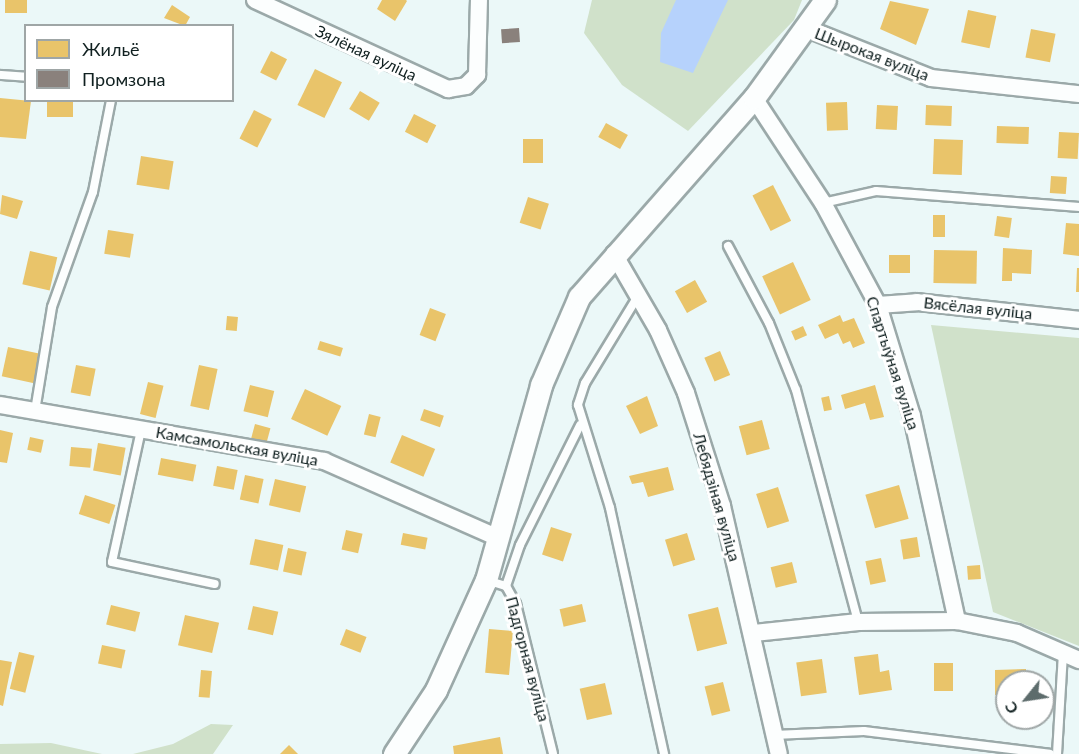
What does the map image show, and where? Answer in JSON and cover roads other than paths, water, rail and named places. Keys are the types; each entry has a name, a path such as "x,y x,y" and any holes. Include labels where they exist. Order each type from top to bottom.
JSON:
{"street":[{"name":"Зялёная вуліца","path":"255,0 448,89 466,86 477,75 479,0"},
{"path":"394,754 436,690 486,580 495,537 541,385 579,297 614,254 754,98 808,29 825,0"},
{"name":"Шырокая вуліца","path":"808,29 931,78 1079,94"},
{"name":"Спартыўная вуліца","path":"754,98 824,202 878,305 912,416 957,621"},
{"name":"Лебядзіная вуліца","path":"614,254 638,296 686,393 754,633 779,754"},
{"name":"Вясёлая вуліца","path":"878,305 917,302 1079,320"},
{"name":"Камсамольская вуліца","path":"0,405 324,461 495,537"},
{"path":"754,633 858,622 957,621 1017,633 1079,660"}],"lane":[{"path":"0,75 24,77"},
{"path":"35,411 52,308 93,192 111,102"},
{"path":"824,202 876,191 1079,207"},
{"path":"728,246 769,323 796,390 858,622"},
{"path":"638,296 585,383 578,405 580,425 610,508 664,754"},
{"path":"507,586 520,545 580,425"},
{"path":"141,430 112,562 215,584"},
{"name":"Падгорная вуліца","path":"486,580 507,586 516,604 553,754"},
{"path":"1057,754 1063,653"},
{"path":"774,735 864,731 1050,754"}],"water":[{"path":"676,0 728,0 693,73 660,62 661,33"}]}
